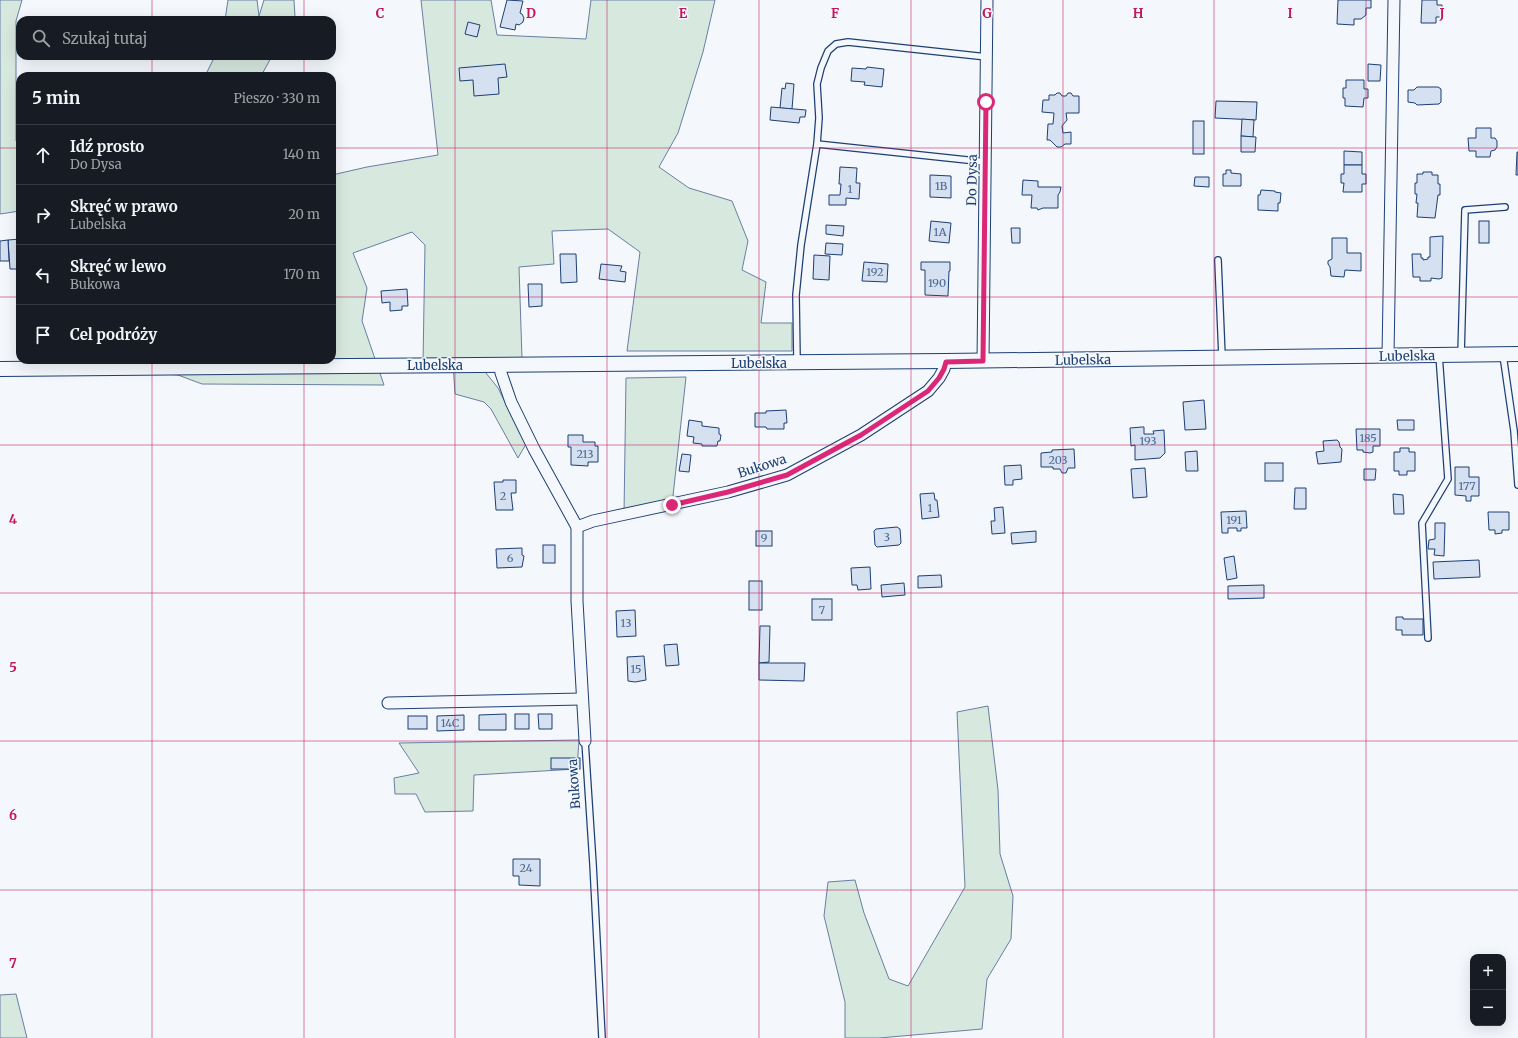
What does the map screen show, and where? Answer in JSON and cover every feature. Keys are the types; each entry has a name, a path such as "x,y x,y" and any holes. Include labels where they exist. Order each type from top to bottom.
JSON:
{"street":[{"name":"Do Dysa","path":"983,361 987,0"},
{"path":"1388,356 1394,0"},
{"name":"Lubelska","path":"0,369 946,362 1518,354"},
{"name":"Bukowa","path":"577,527 593,521 728,492 787,475 861,435 928,391 939,378 946,362"},
{"name":"Bukowa","path":"500,365 501,373 511,402 534,449 577,527 577,601 585,741"},
{"path":"388,703 582,699"}],"lane":[{"path":"797,363 796,295 800,252 817,144 819,118 818,84 821,68 828,51 836,44 848,42 986,57"},
{"path":"817,144 986,162"},
{"path":"1461,355 1465,210 1505,207"},
{"path":"1218,260 1222,358"},
{"path":"1503,354 1514,431 1518,485"},
{"path":"1428,638 1422,523 1448,479 1439,355"},
{"name":"Bukowa","path":"585,741 602,1038"}],"shaded area":[{"path":"0,0 22,0 17,16 16,16 16,212 0,214"},
{"path":"228,0 257,0 259,16 226,16"},
{"path":"264,0 294,0 295,16 259,16"},
{"path":"421,0 491,0 497,35 586,39 591,0 715,0 703,52 678,133 659,167 689,188 732,201 748,241 742,270 766,282 761,323 792,323 792,351 627,351 640,252 608,229 552,231 554,264 519,267 522,359 485,361 486,373 498,388 526,444 518,458 491,409 484,402 455,394 453,363 423,363 425,245 412,232 353,253 367,288 362,321 384,385 202,384 178,375 47,366 47,364 336,364 336,174 367,167 438,155"},
{"path":"213,60 270,60 263,72 207,72"},
{"path":"686,377 672,505 624,515 626,378"},
{"path":"988,706 998,790 1000,854 1013,896 1011,939 987,979 982,1029 879,1038 845,1038 845,1002 824,916 828,882 855,880 864,913 889,979 908,986 965,887 957,712"},
{"path":"579,740 577,769 474,775 473,811 425,812 416,794 395,794 394,778 419,773 399,743"},
{"path":"16,994 27,1038 0,1038 0,995"}],"building":[{"path":"507,0 523,1 520,13 524,18 523,22 519,25 516,24 515,30 500,27"},
{"path":"1338,0 1371,0 1371,8 1366,8 1366,15 1361,19 1354,19 1354,25 1337,24"},
{"path":"1422,0 1437,0 1437,5 1442,5 1442,17 1436,17 1436,23 1421,23"},
{"path":"468,22 480,25 477,37 465,34"},
{"path":"505,64 507,77 498,78 499,94 474,96 473,80 460,81 459,68"},
{"path":"1368,64 1381,65 1380,81 1368,81"},
{"path":"867,67 884,69 882,87 864,85 865,82 851,81 852,68 866,69"},
{"path":"1346,80 1364,80 1364,89 1368,89 1368,98 1364,98 1363,107 1345,106 1343,88 1346,88"},
{"path":"786,83 794,84 792,109 780,108 782,88 785,89"},
{"path":"1417,87 1438,87 1441,89 1441,102 1439,104 1417,105 1415,103 1408,102 1408,90 1414,90"},
{"path":"1060,93 1062,96 1066,96 1068,93 1071,93 1073,96 1079,96 1079,113 1066,113 1067,120 1062,126 1063,133 1071,132 1071,144 1065,144 1061,147 1057,147 1050,140 1047,140 1048,124 1053,124 1054,113 1042,112 1043,100 1049,100 1049,95 1055,95"},
{"path":"1216,101 1257,102 1256,120 1215,118"},
{"path":"771,107 806,110 805,117 800,117 799,123 770,120"},
{"path":"1242,119 1254,120 1253,137 1241,136"},
{"path":"1193,121 1204,121 1204,154 1193,154"},
{"path":"1476,128 1491,128 1491,138 1495,138 1497,141 1497,147 1495,150 1491,151 1490,157 1476,157 1476,151 1469,151 1468,138 1476,138"},
{"path":"1241,136 1256,137 1255,152 1241,152"},
{"path":"1344,151 1362,152 1362,165 1344,165"},
{"path":"1517,152 1518,175 1516,175"},
{"path":"1344,165 1362,165 1362,174 1366,174 1366,184 1362,184 1362,192 1343,192 1344,183 1341,183 1341,174 1344,174"},
{"path":"840,167 857,168 856,183 860,183 859,199 846,198 846,205 829,205 829,195 840,195"},
{"path":"1226,170 1231,170 1231,173 1241,174 1241,186 1223,186 1223,174 1226,174"},
{"path":"1423,172 1432,172 1432,175 1438,175 1440,195 1438,195 1435,218 1417,217 1418,203 1416,203 1417,194 1415,194 1415,183 1417,183 1417,174 1423,174"},
{"path":"930,175 951,176 951,198 930,197"},
{"path":"1195,177 1209,177 1209,187 1194,186"},
{"path":"1023,180 1038,181 1038,187 1061,187 1058,195 1058,208 1043,208 1038,210 1037,208 1031,208 1032,195 1022,195"},
{"path":"1261,190 1281,193 1280,203 1278,203 1278,211 1258,210 1258,195 1260,195"},
{"path":"931,221 951,223 949,243 929,241"},
{"path":"1479,221 1489,221 1489,243 1479,243"},
{"path":"826,225 844,226 843,236 826,234"},
{"path":"1011,228 1020,228 1020,243 1012,243"},
{"path":"1443,236 1442,278 1431,278 1431,281 1420,281 1420,277 1413,277 1412,254 1421,254 1421,258 1423,258 1423,260 1428,259 1428,257 1430,257 1430,237"},
{"path":"1332,238 1347,238 1347,253 1361,253 1361,271 1345,270 1344,277 1331,276 1328,261 1332,259"},
{"path":"16,239 16,269 10,269 8,240"},
{"path":"8,240 9,261 0,261 0,241"},
{"path":"826,243 843,244 842,255 825,254"},
{"path":"560,254 576,254 577,282 561,283"},
{"path":"814,255 830,256 829,280 813,279"},
{"path":"864,262 888,264 887,282 862,281"},
{"path":"921,262 950,262 948,296 925,295 925,270 921,270"},
{"path":"601,264 622,266 620,271 626,272 625,282 599,279"},
{"path":"528,284 542,284 542,306 529,307"},
{"path":"407,289 408,306 402,306 402,310 390,311 390,302 382,303 381,291"},
{"path":"1204,400 1206,429 1185,430 1183,402"},
{"path":"786,410 787,423 784,423 784,429 755,427 755,413"},
{"path":"689,420 702,422 702,426 719,428 719,434 721,435 717,446 702,446 702,444 693,443 694,437 687,436"},
{"path":"1397,420 1414,420 1414,430 1398,430"},
{"path":"1144,427 1144,434 1154,434 1153,431 1164,430 1165,453 1160,458 1135,460 1135,445 1131,446 1130,428"},
{"path":"1356,429 1380,429 1380,446 1373,446 1373,452 1370,453 1363,452 1363,450 1357,450"},
{"path":"568,435 583,435 583,442 595,442 595,446 598,446 598,462 588,462 588,466 571,465 571,447 568,447"},
{"path":"1337,440 1342,449 1341,462 1318,464 1316,452 1324,451 1323,441"},
{"path":"1400,448 1409,448 1409,452 1415,452 1415,471 1407,471 1407,475 1399,475 1399,471 1394,471 1394,452 1400,452"},
{"path":"1074,449 1075,468 1068,468 1066,473 1062,473 1060,469 1053,469 1053,467 1041,467 1041,453 1052,452 1052,450"},
{"path":"1197,451 1198,471 1186,471 1185,452"},
{"path":"682,454 691,455 689,472 679,471"},
{"path":"1265,463 1283,463 1283,481 1265,481"},
{"path":"1021,465 1022,479 1013,480 1013,485 1005,485 1004,466"},
{"path":"1455,467 1469,467 1469,477 1479,477 1479,496 1471,496 1471,501 1466,501 1466,496 1455,495"},
{"path":"1145,468 1147,497 1133,498 1131,469"},
{"path":"1364,469 1376,469 1375,480 1364,480"},
{"path":"503,480 516,480 516,493 511,493 513,510 496,510 494,482 503,482"},
{"path":"1295,488 1306,488 1306,509 1294,509"},
{"path":"934,493 935,500 937,500 939,517 922,519 920,494"},
{"path":"1393,494 1403,495 1404,514 1394,514"},
{"path":"1003,507 1005,533 992,534 991,521 995,521 994,508"},
{"path":"1246,511 1247,528 1241,528 1241,531 1237,531 1237,528 1228,528 1228,533 1222,533 1221,512"},
{"path":"1488,512 1509,512 1509,530 1502,530 1502,533 1495,534 1495,530 1489,530"},
{"path":"1435,523 1445,523 1444,556 1434,555 1435,549 1428,549 1429,540 1435,539"},
{"path":"897,527 900,529 901,543 899,545 877,547 875,545 874,531 876,529"},
{"path":"756,531 772,531 772,546 756,546"},
{"path":"1036,531 1036,542 1012,544 1011,533"},
{"path":"543,545 555,545 555,563 543,563"},
{"path":"522,548 522,555 524,556 522,567 497,568 496,549"},
{"path":"1234,556 1237,578 1227,580 1224,558"},
{"path":"1479,560 1480,577 1434,579 1433,562"},
{"path":"870,567 871,589 858,590 857,585 852,585 851,568"},
{"path":"941,575 942,587 918,588 918,576"},
{"path":"749,581 762,581 762,610 749,610"},
{"path":"904,583 905,595 882,597 881,585"},
{"path":"1264,585 1264,598 1228,599 1228,586"},
{"path":"812,599 832,599 832,620 812,620"},
{"path":"635,610 636,636 617,637 616,611"},
{"path":"1396,617 1403,617 1403,619 1423,619 1423,635 1402,635 1402,630 1396,630"},
{"path":"760,626 770,626 769,662 759,663"},
{"path":"677,644 679,665 666,666 664,645"},
{"path":"644,656 646,680 635,682 628,681 627,657"},
{"path":"759,663 805,663 804,681 759,680"},
{"path":"506,714 506,730 479,730 479,715"},
{"path":"515,714 529,714 529,729 515,729"},
{"path":"538,714 552,714 552,729 539,729"},
{"path":"464,715 464,730 437,731 437,716"},
{"path":"408,716 427,716 427,729 408,729"},
{"path":"551,758 580,758 580,769 551,769"},
{"path":"513,859 540,859 540,886 519,885 519,876 513,876"}],"route":[{"path":"672,505 728,492 787,475 861,435 928,391 939,378 946,362 983,361 986,102"}]}
